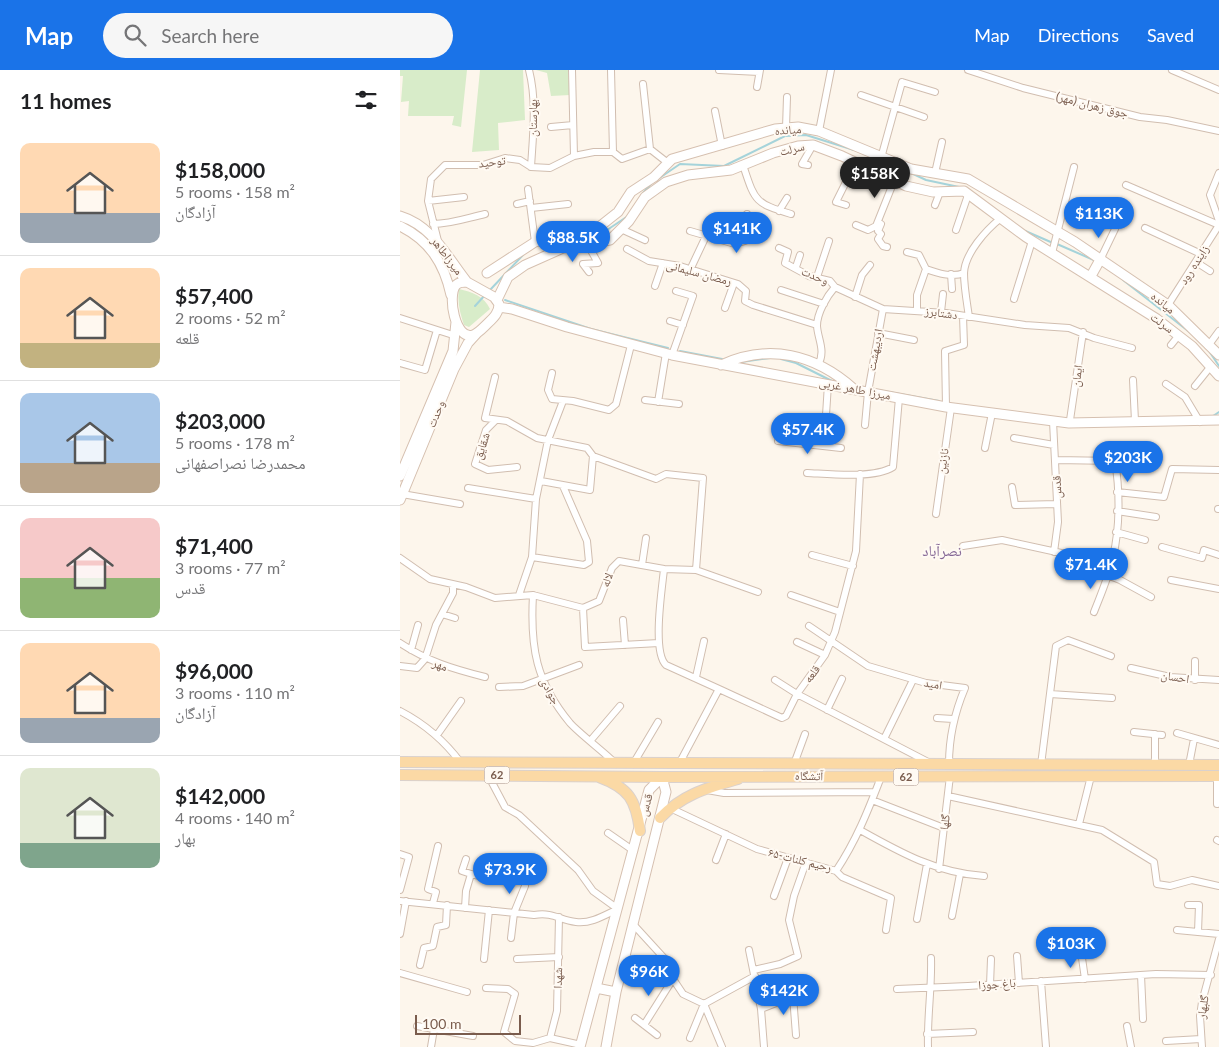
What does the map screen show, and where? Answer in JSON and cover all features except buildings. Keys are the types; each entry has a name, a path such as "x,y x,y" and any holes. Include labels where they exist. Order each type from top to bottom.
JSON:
{"main road":[{"name":"میانده","path":"487,273 504,272 536,244 598,226 618,212 631,192 654,177 672,159 690,152 722,146 786,128 798,127 819,131 911,169 968,179 1054,243 1101,258 1163,312 1219,355"},
{"name":"سرلت","path":"504,272 563,248 610,240 629,222 644,197 666,182 688,174 731,170 798,146 813,145 856,162 894,181 915,188 940,192 964,191 1032,241 1054,243 1090,276 1163,312 1179,335 1219,376"},
{"name":"میرزاطاهر","path":"400,216 425,230 438,241 466,282"},
{"name":"میرزاطاهر","path":"400,226 423,240 431,249 445,271 452,299"},
{"path":"536,244 544,256"},
{"path":"1090,276 1101,258"},
{"path":"498,304 466,282 458,283 455,286 452,299 456,322 462,334 473,335 493,319 498,304 504,272"},
{"name":"میرزا طاهر غربی","path":"498,304 567,327 669,354 948,407 1070,423 1200,422 1219,420"},
{"name":"وحدت","path":"400,476 447,366 456,336 456,322"},
{"name":"وحدت","path":"401,497 454,369 478,332"},
{"path":"721,365 754,354 768,353 806,360 818,365 832,371 854,389"},
{"name":"آتشگاه","path":"400,762 1189,765 1218,772"},
{"path":"662,777 663,764"},
{"path":"1054,765 1054,776"},
{"name":"آتشگاه","path":"400,775 881,777 1091,776 1218,772"},
{"path":"594,776 624,790 634,800 640,831"},
{"path":"660,818 678,801 702,790 748,776"},
{"name":"قدس","path":"606,1047 632,923 666,792 662,777"},
{"name":"قدس","path":"581,1046 640,831 649,790 662,777"},
{"path":"629,871 632,868 638,868 645,875"},
{"path":"596,988 616,992"}],"street":[{"name":"بهارستان","path":"529,70 532,82 534,117 531,167"},
{"path":"572,70 574,156"},
{"path":"611,70 613,152"},
{"path":"720,70 759,71 757,87"},
{"path":"819,131 831,70"},
{"name":"جوق زهران (مهر)","path":"968,70 1023,88 1140,117 1167,120 1219,131"},
{"path":"1172,70 1219,90"},
{"path":"881,158 902,82 935,92"},
{"path":"643,84 650,150 668,163"},
{"path":"861,95 924,117"},
{"path":"786,128 788,97"},
{"path":"715,111 722,146"},
{"path":"551,127 573,125"},
{"path":"935,173 942,142"},
{"path":"808,165 802,164 813,145"},
{"name":"توحید","path":"438,241 428,201 431,179 445,165 483,165 505,158 520,160 531,167 550,168 574,156 594,152 613,152 622,159 650,150"},
{"path":"846,205 836,202 856,162"},
{"path":"743,165 756,200 779,211 791,214"},
{"path":"854,185 865,167"},
{"path":"1054,243 1074,167"},
{"path":"1219,173 1210,195 1219,221"},
{"path":"856,225 868,230 877,224 894,181"},
{"path":"1126,185 1219,225"},
{"path":"528,189 536,244"},
{"path":"935,206 940,192"},
{"path":"956,230 968,194"},
{"path":"428,201 464,197"},
{"path":"779,211 787,198"},
{"path":"517,204 530,201"},
{"path":"531,208 568,204"},
{"path":"433,224 450,224 461,219 485,214"},
{"path":"690,231 707,234 735,244 745,241 748,214"},
{"path":"966,316 964,273 968,260 991,226 1001,218"},
{"path":"877,224 881,224 878,231 881,234 878,239 883,246 887,247"},
{"name":"زاینده رود","path":"1163,312 1219,225"},
{"path":"1145,228 1201,254"},
{"path":"621,229 644,240"},
{"path":"1101,258 1115,229"},
{"path":"690,270 707,234"},
{"path":"817,277 829,241"},
{"path":"1014,299 1032,241"},
{"path":"588,245 598,263 583,264 589,272"},
{"name":"وحدت","path":"779,248 788,252 785,263 796,267 808,276 830,281 835,287"},
{"name":"رمضان سلیمانی","path":"627,249 649,261 663,263 734,283 746,291 745,301 817,325"},
{"path":"907,252 919,255 926,269 917,295 917,310"},
{"path":"796,267 800,255"},
{"path":"1196,262 1210,271"},
{"path":"655,286 663,263"},
{"path":"855,297 862,275 870,265"},
{"path":"926,269 951,274 964,273"},
{"path":"951,274 952,289"},
{"path":"725,308 734,283"},
{"path":"818,365 821,359 822,348 817,325 824,304 835,287"},
{"name":"دشتابرز","path":"835,287 882,309 941,312 1024,325 1069,328 1094,338 1132,348"},
{"path":"781,290 824,304"},
{"path":"658,402 669,354 694,296 676,291"},
{"path":"941,312 942,294"},
{"name":"اردیبهشت","path":"868,392 882,309"},
{"name":"نازنین","path":"936,514 948,407 945,351 964,345 966,316"},
{"path":"400,318 456,336"},
{"path":"670,321 683,325"},
{"path":"400,363 425,370 437,330"},
{"path":"1208,346 1219,331"},
{"name":"ایمان","path":"1070,420 1083,332"},
{"path":"878,333 914,340"},
{"path":"1170,345 1179,335"},
{"path":"552,373 548,390 552,399 573,401 608,410 616,404 631,345"},
{"path":"1195,386 1211,366"},
{"path":"495,377 485,418 507,420 537,438 587,448 594,456 656,479 666,474 703,478 696,570"},
{"path":"1133,380 1135,421"},
{"path":"824,446 828,384"},
{"path":"1166,384 1185,397 1200,422"},
{"path":"865,425 868,392"},
{"path":"807,473 860,474 885,471 893,468 899,398"},
{"path":"646,400 679,404"},
{"path":"518,595 532,557 535,539 536,499 548,440 563,401"},
{"path":"985,448 992,413"},
{"name":"شقایق","path":"496,420 486,430 475,464 488,470 517,467"},
{"name":"قدس","path":"1053,421 1058,522 1054,552"},
{"path":"1014,438 1054,445"},
{"path":"778,442 841,448"},
{"path":"541,481 590,490 594,456"},
{"path":"1056,460 1115,461 1117,511 1113,557 1094,612"},
{"path":"1117,492 1164,497 1172,469 1219,470"},
{"name":"قلعه","path":"719,689 782,718 786,716 797,694 825,656 832,641 853,566 860,474"},
{"path":"532,557 584,565 589,562 587,541 563,486"},
{"path":"1012,487 1015,505 1057,504"},
{"path":"468,488 536,499"},
{"path":"401,497 460,504"},
{"path":"1117,511 1156,516"},
{"path":"1116,532 1145,540"},
{"path":"642,565 646,538"},
{"path":"963,546 1002,540 1075,556 1079,564 1120,580 1151,597"},
{"path":"1162,547 1202,558 1204,550 1219,556"},
{"path":"812,555 853,566"},
{"path":"400,558 430,579 495,598 533,595 583,608 585,647 659,643"},
{"name":"لاله","path":"583,608 599,601 612,568 619,561 664,569 696,570 758,592"},
{"path":"664,569 659,643 662,662 719,689 679,764"},
{"path":"1171,580 1219,589"},
{"path":"400,666 417,668 425,659 442,614 453,593 453,585"},
{"name":"جوادی","path":"533,595 531,622 535,661 549,693 571,724 616,764"},
{"path":"791,595 840,612"},
{"path":"442,614 455,618"},
{"path":"623,620 625,645"},
{"path":"411,650 418,625"},
{"name":"امید","path":"809,626 849,655 868,666 914,680 965,688 953,720 949,738 949,764"},
{"path":"1041,765 1056,646 1068,640 1111,656"},
{"path":"696,677 704,641"},
{"path":"797,642 825,656"},
{"name":"مهر","path":"400,643 425,659 449,668 485,677"},
{"path":"1195,661 1195,680"},
{"path":"499,686 523,686 579,665"},
{"name":"احسان","path":"1131,668 1195,680 1219,680"},
{"path":"827,710 842,679"},
{"path":"774,680 827,710 933,764"},
{"path":"884,739 914,680"},
{"path":"1050,694 1112,698"},
{"path":"437,735 461,701"},
{"path":"591,740 620,706"},
{"path":"400,711 437,735 461,763"},
{"path":"937,718 953,720"},
{"path":"633,764 658,722"},
{"path":"1134,732 1159,734 1155,765"},
{"path":"1177,733 1219,745"},
{"path":"794,764 805,734"},
{"path":"1189,765 1194,739"},
{"path":"1218,772 1218,804"},
{"path":"400,934 403,901 514,913 548,913 576,922 594,920 618,909 593,890 578,870 519,815 504,807 488,775"},
{"name":"گلها","path":"939,869 950,776"},
{"path":"1079,824 1091,776"},
{"name":"۶۵-رحیم کلنات","path":"670,808 757,849 836,871 860,830 881,777"},
{"path":"702,790 724,793 875,792"},
{"path":"948,796 1102,830 1154,862 1157,884 1170,886 1192,880 1219,886"},
{"path":"872,800 944,828"},
{"path":"860,830 939,869 960,874 984,876"},
{"path":"608,833 634,850"},
{"path":"716,860 726,834"},
{"path":"433,903 436,892 428,889 438,846"},
{"path":"400,854 409,857 400,890"},
{"path":"774,896 788,858"},
{"path":"466,859 462,871 492,879"},
{"path":"690,1038 704,1004 755,973 798,956 788,920 806,862"},
{"path":"917,919 927,864"},
{"path":"836,871 842,877 889,896 891,900 886,930"},
{"path":"465,908 466,890 471,874"},
{"path":"952,916 960,874"},
{"path":"511,938 514,913 525,886"},
{"path":"420,965 424,948 433,946 437,927 446,925 447,905"},
{"path":"1188,905 1199,905 1198,932"},
{"path":"484,959 489,910"},
{"name":"شهدا","path":"550,1038 557,1011 559,917"},
{"path":"632,923 664,958 673,979 683,994 704,1004 720,1047"},
{"path":"1177,930 1219,934"},
{"name":"گلبهار","path":"1202,1047 1200,1016 1217,956 1219,939"},
{"path":"749,950 761,1009 764,1047"},
{"path":"1081,951 1085,979"},
{"path":"1016,956 1019,983"},
{"path":"517,959 559,957"},
{"path":"928,1047 927,1034 932,988 931,958"},
{"path":"990,985 992,959"},
{"path":"400,973 467,992"},
{"path":"1141,975 1143,1019"},
{"name":"باغ جوزا","path":"897,989 1141,975 1211,975"},
{"path":"644,1025 673,979"},
{"path":"1042,981 1046,1047"},
{"path":"757,985 768,982"},
{"path":"486,988 508,989 516,994 504,1032 515,1044 534,1043 550,1038 581,1046"},
{"path":"761,1009 804,992"},
{"path":"793,996 796,1035"},
{"path":"635,1018 657,1035"},
{"path":"417,1026 473,1036"},
{"path":"1127,1026 1131,1047"},
{"path":"431,1047 434,1029"},
{"path":"927,1034 972,1032"},
{"path":"1166,1041 1201,1039"}],"green space":[{"path":"400,70 467,70 461,127 452,125 454,116 408,116 409,101 401,102 403,76 400,76"},
{"path":"480,70 523,70 525,120 498,123 499,150 472,152"},
{"path":"536,70 568,70 570,95 551,96 547,73"},
{"path":"459,289 477,295 490,309 469,327 464,325 461,316"}],"waterway":[{"path":"655,181 680,164 724,166 785,136 806,135 854,150"},
{"path":"909,172 926,180 959,187"},
{"path":"643,193 651,184"},
{"path":"590,234 607,230 628,216"},
{"path":"1023,230 1053,243"},
{"path":"1057,244 1096,261"},
{"path":"490,290 523,255"},
{"path":"1123,280 1192,334"},
{"path":"475,306 485,295"},
{"path":"505,300 591,329 668,348"},
{"path":"680,351 722,359"},
{"path":"1209,351 1219,366"},
{"path":"741,362 770,358"},
{"path":"781,359 796,363 834,382"},
{"path":"878,390 939,401"},
{"path":"1213,416 1219,412"}],"district":[{"name":"نصرآباد","path":"942,551"}]}
